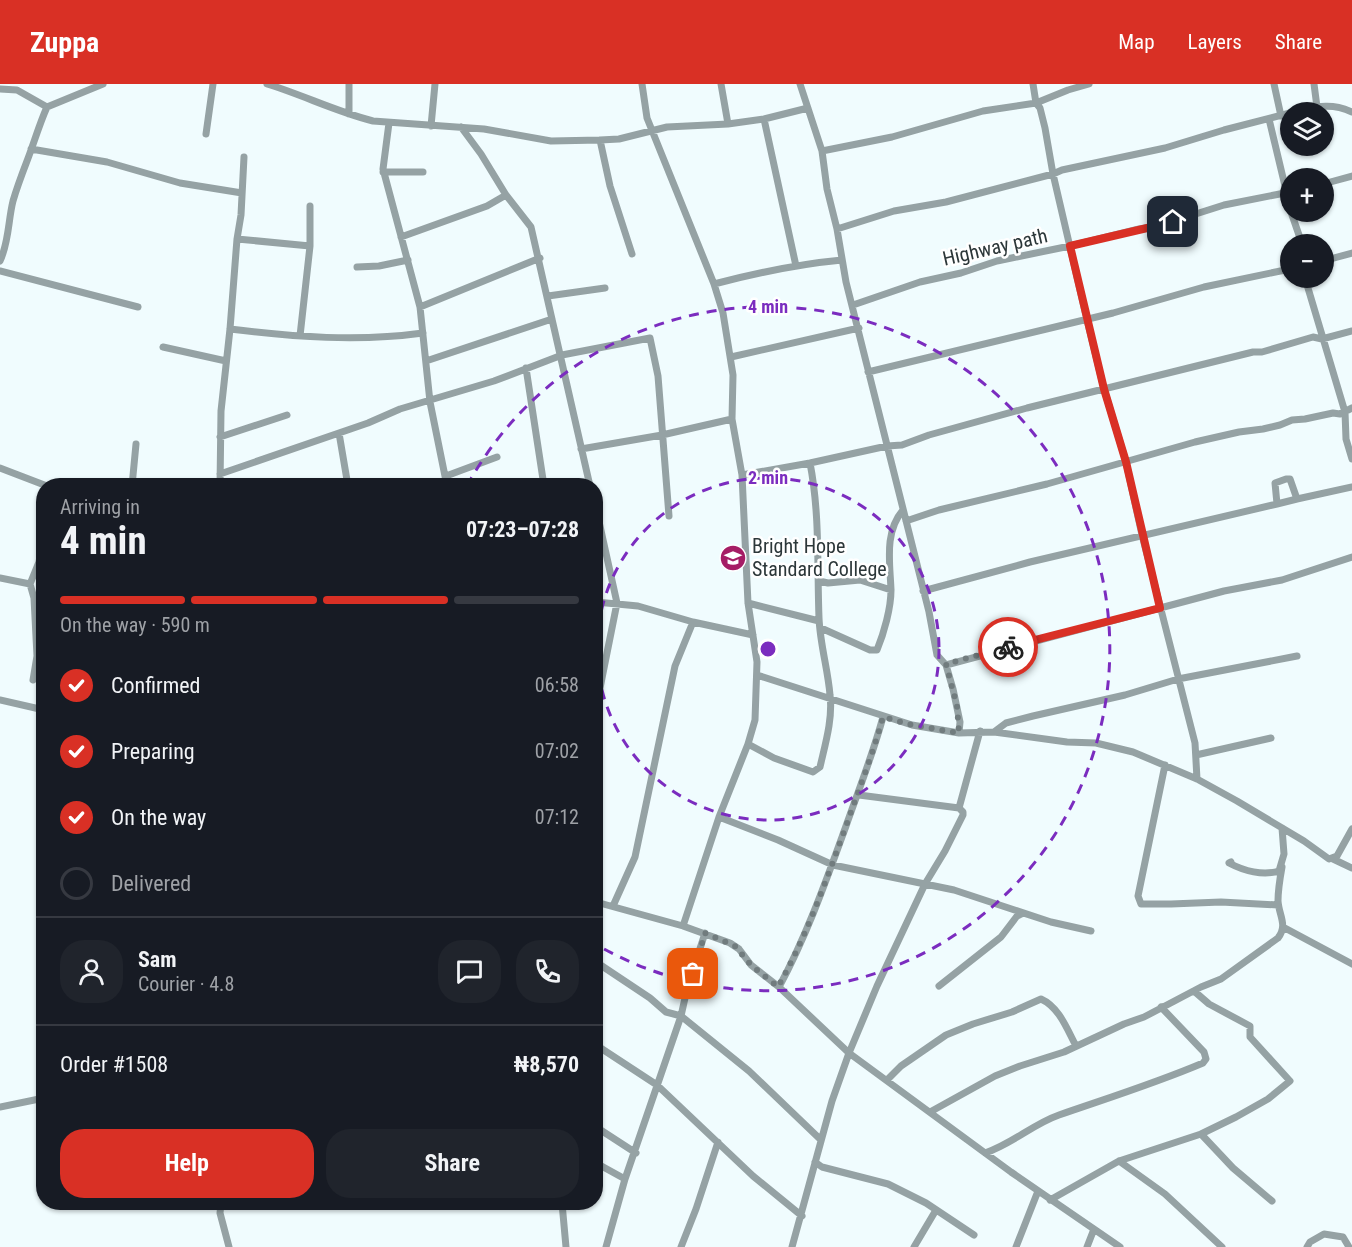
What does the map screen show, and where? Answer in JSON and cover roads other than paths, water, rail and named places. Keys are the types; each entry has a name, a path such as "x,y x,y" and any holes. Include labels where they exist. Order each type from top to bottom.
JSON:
{"street":[{"path":"0,261 8,236 13,204 38,126 47,107 100,84"},
{"path":"206,134 213,84"},
{"path":"267,84 373,121 461,127 551,141 619,139 667,127 728,124 764,119 808,108"},
{"path":"349,84 349,114"},
{"path":"431,126 435,84"},
{"path":"642,84 647,118 714,284 723,313 733,375 732,419 742,476 748,603 757,675 755,720 748,744 719,818 683,926"},
{"path":"721,84 728,124"},
{"path":"1033,84 1036,103 1040,108 1045,128 1053,174 1087,320 1104,389 1126,462 1142,536 1195,743 1197,779"},
{"path":"822,151 892,136 983,111 1036,103 1089,84"},
{"path":"1274,84 1280,111"},
{"path":"1314,84 1316,102"},
{"path":"803,85 822,151 827,189 846,282 906,520 937,655 946,664 957,706 959,733"},
{"path":"0,89 17,90 47,107"},
{"path":"1334,106 1352,112"},
{"path":"837,229 894,211 946,202 1062,170 1165,148 1280,116"},
{"path":"764,119 796,266"},
{"path":"1269,119 1282,168"},
{"path":"389,123 383,172 420,307 430,402 446,476 497,456"},
{"path":"461,127 482,154 506,195 531,227 540,258 588,478"},
{"path":"600,140 610,186 632,254"},
{"path":"31,149 107,162 180,183 242,193"},
{"path":"220,478 220,436 244,157"},
{"path":"383,172 423,172"},
{"path":"1334,181 1352,176"},
{"name":"Highway path","path":"853,304 920,282 961,273 997,261 1158,226 1224,205 1280,194"},
{"path":"401,237 487,206 506,195"},
{"path":"300,336 310,246 310,206"},
{"path":"237,239 310,246"},
{"path":"1334,258 1352,253"},
{"path":"420,307 540,258"},
{"path":"357,267 379,266 408,260"},
{"path":"714,284 796,266 842,260"},
{"path":"0,271 138,308"},
{"path":"868,372 1087,320 1204,287 1280,271"},
{"path":"548,296 605,288"},
{"path":"1308,288 1345,412 1346,439 1352,459"},
{"path":"426,361 552,319"},
{"path":"731,357 859,328"},
{"path":"230,329 348,339 386,338 423,333"},
{"path":"742,476 887,446 902,445 929,435 1027,408 1313,337 1322,339 1352,331"},
{"path":"220,474 339,433 399,409 430,402 494,381 562,355 650,338 658,376 669,516"},
{"path":"163,347 226,361"},
{"path":"526,368 543,478"},
{"path":"906,520 1195,442 1263,429 1292,420 1345,412 1352,408"},
{"path":"220,436 287,415"},
{"path":"581,449 662,435 732,419"},
{"path":"339,433 347,478"},
{"path":"133,478 136,444"},
{"path":"748,744 774,758 813,772 820,768 828,730 831,698 820,624 816,505 810,463"},
{"path":"0,468 36,482"},
{"path":"1277,504 1275,483 1286,479 1290,479 1297,499"},
{"path":"923,591 1030,562 1352,486"},
{"path":"748,603 820,624 870,650 877,650 891,590 889,579 891,532 895,519 903,510"},
{"path":"603,540 617,603 603,673"},
{"path":"946,664 1224,591 1282,580 1352,557"},
{"path":"36,569 30,584 34,598 36,637"},
{"path":"0,578 30,584"},
{"path":"819,581 828,583 860,580 891,590"},
{"path":"820,595 828,583"},
{"path":"603,602 638,606 693,622 753,635"},
{"path":"613,906 635,857 675,666 693,622"},
{"path":"993,732 1006,723 1033,716 1178,680 1297,656"},
{"path":"33,680 36,662"},
{"path":"757,675 912,725 959,733 980,731 1067,742 1096,743 1133,752 1197,779 1282,828 1325,857 1352,868"},
{"path":"0,700 36,708"},
{"path":"778,987 797,953 833,865 859,795 883,717"},
{"path":"959,808 980,731"},
{"path":"1196,755 1271,738"},
{"path":"1166,765 1138,896 1142,904 1221,902 1278,905"},
{"path":"792,1247 821,1140 849,1053 924,884 963,812 959,808 859,795"},
{"path":"719,818 778,840 833,865 954,890 1019,913 1091,931"},
{"path":"930,1112 995,1076 1077,1046 1144,1017 1221,979 1278,938 1283,927 1278,905 1284,854 1282,828"},
{"path":"1333,859 1352,830"},
{"path":"1231,862 1229,863 1246,872 1276,872 1282,867"},
{"path":"603,904 705,933 735,946 751,965 849,1053 1050,1200 1120,1247"},
{"path":"939,986 1001,937 1019,913"},
{"path":"1283,927 1352,964"},
{"path":"606,1247 626,1179 681,1016 705,933"},
{"path":"603,967 650,998 666,1012 681,1016 748,1071 821,1140"},
{"path":"1050,1200 1119,1161 1201,1134 1236,1117 1268,1099 1290,1081 1250,1037 1250,1026 1209,1004 1194,992"},
{"path":"887,1080 901,1066 945,1035 1012,1012 1041,999 1050,1002 1077,1046"},
{"path":"985,1153 1053,1118 1128,1093 1203,1063 1206,1059 1204,1052 1161,1007"},
{"path":"603,1050 657,1085 753,1176 802,1216"},
{"path":"0,1107 36,1100"},
{"path":"603,1132 636,1153"},
{"path":"1201,1134 1233,1168 1272,1202"},
{"path":"681,1247 718,1142"},
{"path":"1119,1161 1165,1194 1222,1247"},
{"path":"815,1162 822,1167 888,1184 926,1203 974,1234"},
{"path":"603,1167 626,1179"},
{"path":"813,1170 822,1167"},
{"path":"1016,1247 1038,1191"},
{"path":"220,1210 229,1247"},
{"path":"563,1210 566,1247"},
{"path":"914,1247 936,1210"},
{"path":"1087,1247 1094,1229"},
{"path":"1307,1247 1324,1234 1342,1238 1349,1247"}],"place":[{"name":"Bright Hope Standard College","path":"733,558"}]}
